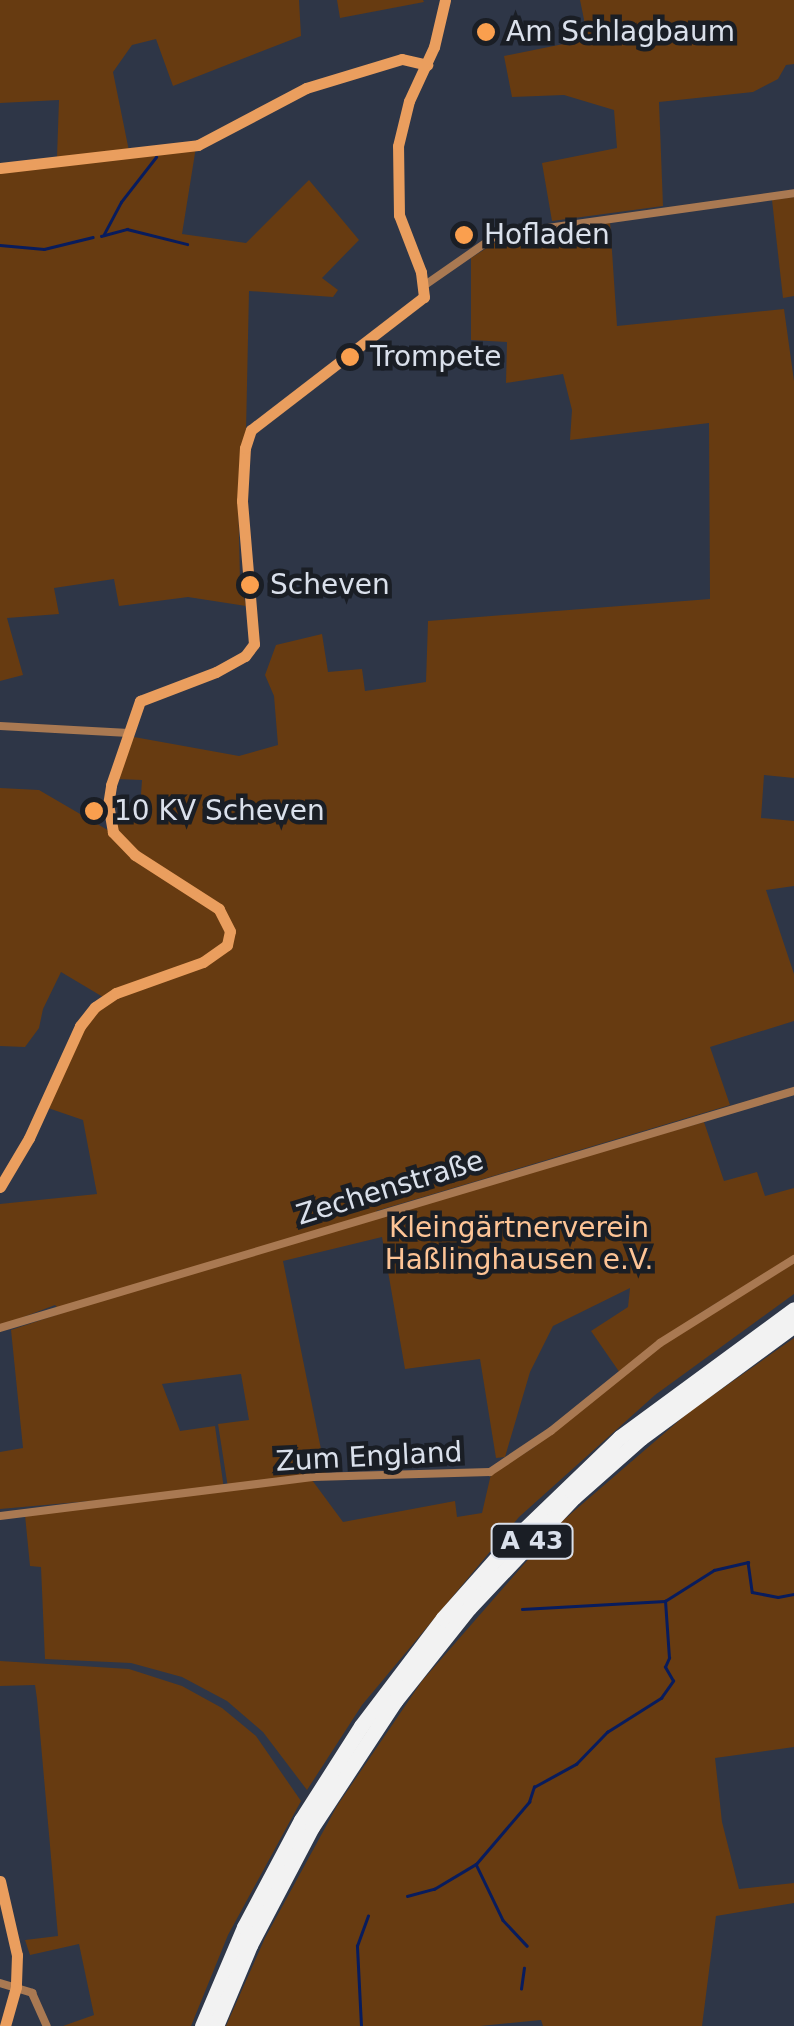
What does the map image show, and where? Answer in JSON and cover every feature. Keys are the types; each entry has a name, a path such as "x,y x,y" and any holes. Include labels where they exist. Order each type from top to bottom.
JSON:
{"highway":[{"name":"A 43","path":"202,2026 244,1926 301,1820 362,1726 444,1618 509,1544 620,1438 794,1308"},
{"name":"A 43","path":"216,2026 250,1945 312,1827 394,1701 468,1608 574,1497 642,1438 794,1326"}],"main road":[{"path":"0,1186 29,1138 80,1026 94,1007 116,993 221,953 230,937 219,909 135,855 113,832 108,796 137,705 144,698 228,666 249,652 256,638 242,510 243,458 251,430 424,297 424,286 403,232 397,163 409,101 427,64 445,0"},
{"path":"0,168 198,145 306,88 402,59 427,64"},
{"path":"0,1882 14,1932 16,1987 5,2026"}],"street":[{"path":"424,286 497,236 794,194"},
{"path":"0,726 128,732"},
{"name":"Zechenstraße","path":"0,1328 794,1090"},
{"name":"Zum England","path":"0,1516 313,1477 490,1472 551,1431 660,1344 794,1258"},
{"path":"0,1983 32,1993 47,2026"}],"green space":[{"path":"0,0 299,0 301,36 173,86 156,39 132,45 113,72 129,151 57,157 59,100 0,103"},
{"path":"337,0 423,0 424,2 340,18"},
{"path":"580,0 794,0 794,64 786,65 778,79 753,92 659,102 663,206 552,221 542,163 617,148 614,110 564,95 512,97 504,56 588,39"},
{"path":"196,147 182,234 246,243 309,180 359,240 322,278 338,290 333,297 249,291 246,431 238,492 240,580 246,606 188,597 119,606 114,579 54,588 59,614 7,618 23,675 0,681 0,171"},
{"path":"794,197 794,296 783,298 772,200"},
{"name":"Kleingärtnerverein Haßlinghausen e.V.","path":"610,221 617,326 784,309 794,381 794,778 764,775 761,818 794,821 794,886 766,890 794,974 794,1021 710,1047 730,1105 376,1211 377,1215 704,1122 724,1181 757,1172 765,1196 794,1188 794,1256 692,1318 794,1260 794,1294 655,1395 519,1517 362,1705 307,1790 263,1732 227,1701 182,1677 131,1663 45,1659 41,1567 30,1566 25,1515 312,1480 343,1522 455,1501 457,1517 482,1513 491,1474 533,1448 620,1373 591,1331 628,1307 630,1288 553,1326 530,1372 505,1457 496,1458 480,1359 405,1369 382,1237 283,1261 326,1474 228,1488 218,1424 249,1420 241,1374 162,1384 180,1431 215,1426 224,1489 0,1509 0,1452 23,1448 11,1330 62,1313 55,1305 0,1326 0,1204 97,1194 83,1120 48,1108 70,1055 97,1008 119,995 222,955 228,921 137,853 116,831 112,818 139,823 142,780 117,779 134,737 239,756 278,745 274,696 265,675 276,645 322,634 328,672 362,669 365,691 426,682 428,621 710,599 709,423 570,440 572,410 563,374 506,383 507,342 471,340 471,258 504,237"},
{"path":"0,788 39,790 111,832 217,910 227,930 220,951 103,997 61,972 43,1009 39,1028 25,1047 0,1046"},
{"path":"794,1338 794,1747 715,1758 722,1822 739,1889 794,1883 794,1903 716,1916 702,2026 543,2026 541,2020 480,2026 226,2026 265,1938 337,1806 422,1681 559,1524 689,1412"},
{"path":"0,1661 129,1669 182,1686 222,1708 256,1736 301,1801 228,1935 191,2026 63,2026 94,2015 79,1944 30,1955 25,1940 58,1936 37,1699 35,1685 0,1686"}],"waterway":[{"path":"104,234 121,202 156,157"},
{"path":"101,236 127,229 187,244"},
{"path":"0,245 44,249 93,237"},
{"path":"407,1896 434,1889 476,1864 529,1802 534,1787 576,1764 607,1732 661,1698 673,1681 665,1667 669,1658 665,1601 714,1570 748,1562 752,1592 778,1597 794,1594"},
{"path":"522,1609 665,1601"},
{"path":"476,1864 503,1920 527,1946"},
{"path":"361,2026 357,1946 368,1916"},
{"path":"521,1989 524,1968"}],"place":[{"name":"Am Schlagbaum","path":"486,32"},
{"name":"Hofladen","path":"464,235"},
{"name":"Trompete","path":"350,357"},
{"name":"Scheven","path":"250,585"},
{"name":"10 KV Scheven","path":"94,811"}]}
